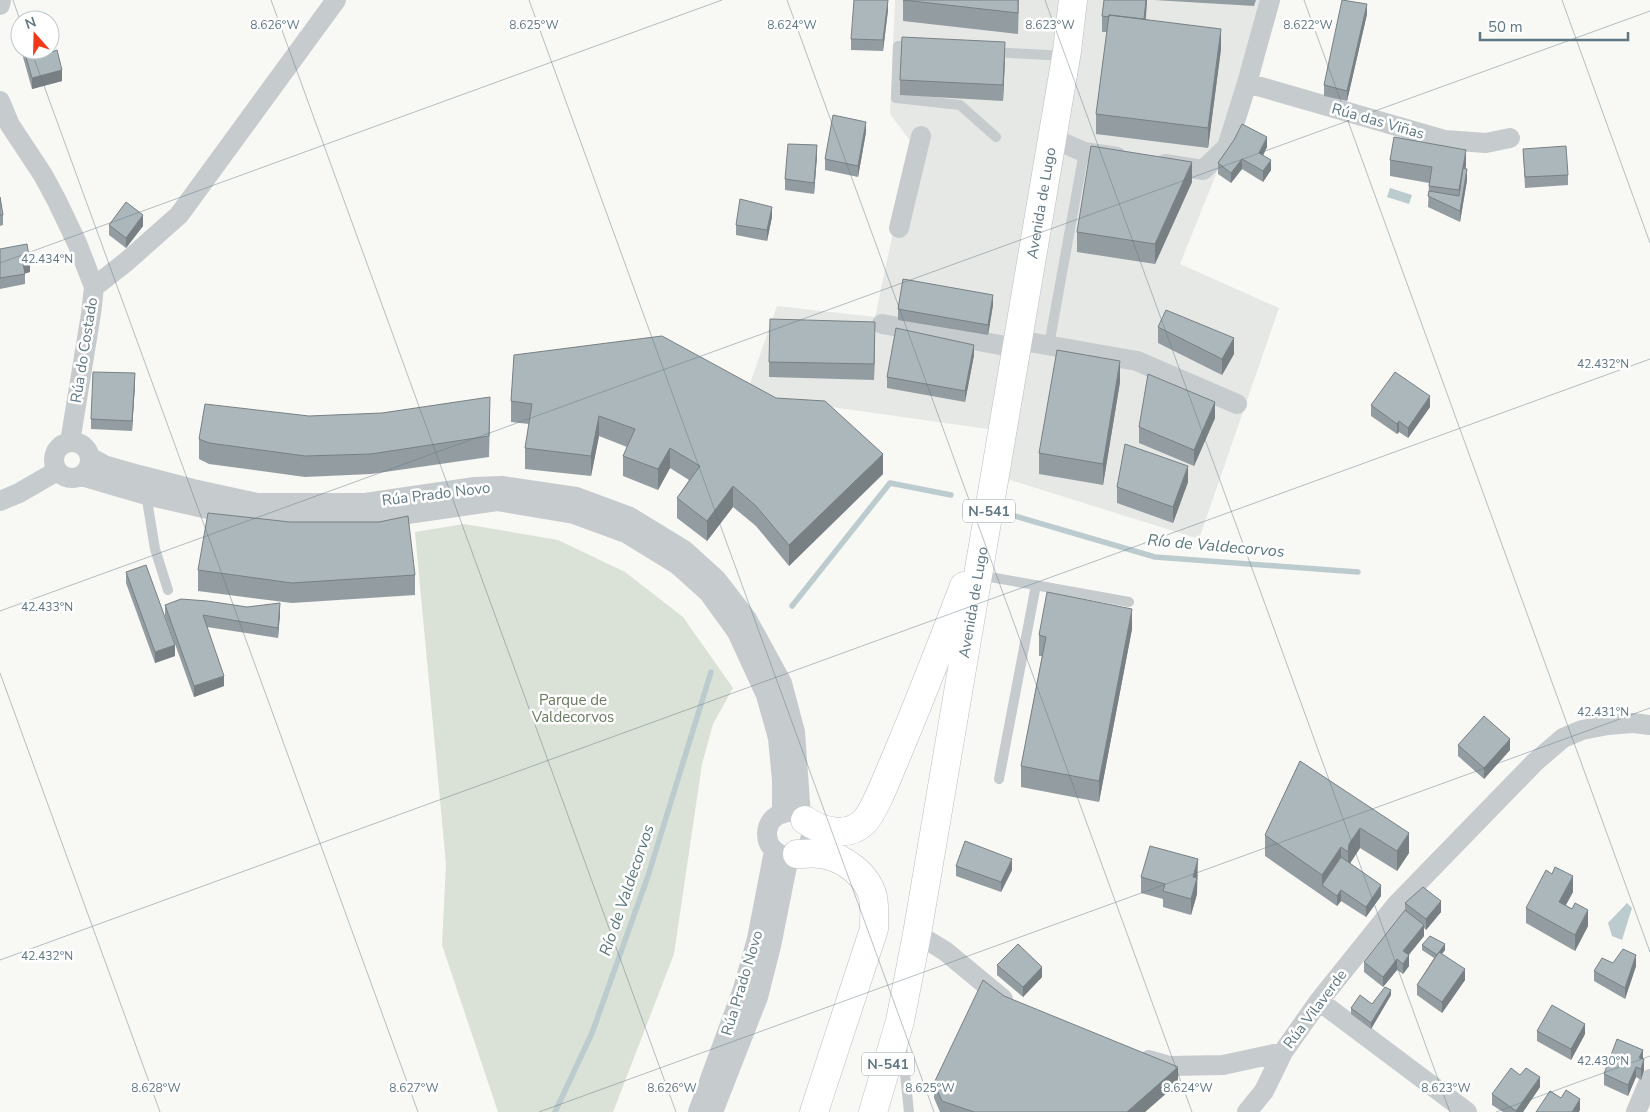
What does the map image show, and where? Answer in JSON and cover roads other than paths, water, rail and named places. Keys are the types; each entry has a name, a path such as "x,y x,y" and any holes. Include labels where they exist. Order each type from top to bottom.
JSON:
{"highway":[{"name":"Avenida de Lugo","path":"877,1109 900,1021 917,934 1066,56 1073,0"},
{"path":"796,816 816,828 832,831 847,832 864,822 879,796 923,693 986,529"},
{"path":"787,854 822,854 846,862 869,887 874,912 874,929 814,1112"}],"street":[{"path":"0,4 1,0"},
{"path":"94,286 126,262 179,215 336,0"},
{"path":"1052,138 1084,152 1203,170 1227,147 1247,84 1270,0"},
{"name":"Rúa das Viñas","path":"1247,84 1445,140 1486,143 1510,138"},
{"name":"Rúa do Costado","path":"0,101 10,125 43,175 57,201 77,243 94,286 70,442"},
{"path":"899,228 921,136"},
{"path":"882,324 1017,344 1049,345 1137,361 1237,404"},
{"path":"70,442 84,448 90,457 88,468 81,476 76,478 66,478 57,471 54,465 55,453 64,444 70,442"},
{"name":"Rúa Prado Novo","path":"90,457 104,465 139,475 257,503 365,503 475,487 502,486 576,497 630,517 684,550 716,579 747,619 782,683 795,732 796,816"},
{"path":"0,501 19,493 57,471"},
{"name":"Rúa Prado Novo","path":"81,476 146,495 256,520 366,520 497,501 574,514 626,533 678,565 708,592 736,632 766,695 778,738 782,780 796,816"},
{"name":"Rúa Vilaverde","path":"1132,1055 1170,1066 1223,1065 1283,1052 1319,1001 1396,905 1535,762 1563,738 1582,730 1608,725 1650,725"},
{"path":"776,816 796,816 810,832 810,840 804,850 787,854 768,843 766,836 767,828 776,816"},
{"name":"Rúa Prado Novo","path":"698,1112 743,989 757,939 787,854"},
{"name":"Rúa Prado Novo","path":"713,1112 758,998 772,946 787,854"},
{"path":"917,934 945,951 1012,1006 1020,1010"},
{"path":"1319,1001 1467,1112"},
{"path":"1247,1112 1264,1090 1283,1052"},
{"path":"1636,1112 1650,1079"}],"lane":[{"path":"928,48 898,46 896,98 960,105 996,137"},
{"path":"977,51 1066,56"},
{"path":"1049,345 1084,152"},
{"path":"139,475 146,495 155,549 168,590"},
{"path":"978,574 1129,602"},
{"path":"999,779 1036,585"},
{"path":"900,1021 909,1112"}],"waterway":[{"name":"Río de Valdecorvos","path":"792,606 890,483 951,495"},
{"name":"Río de Valdecorvos","path":"1015,516 1155,557 1358,572"},
{"name":"Río de Valdecorvos","path":"555,1112 592,1033 648,876 711,672"}],"park label":[{"name":"Parque de Valdecorvos","path":"573,708"}]}
